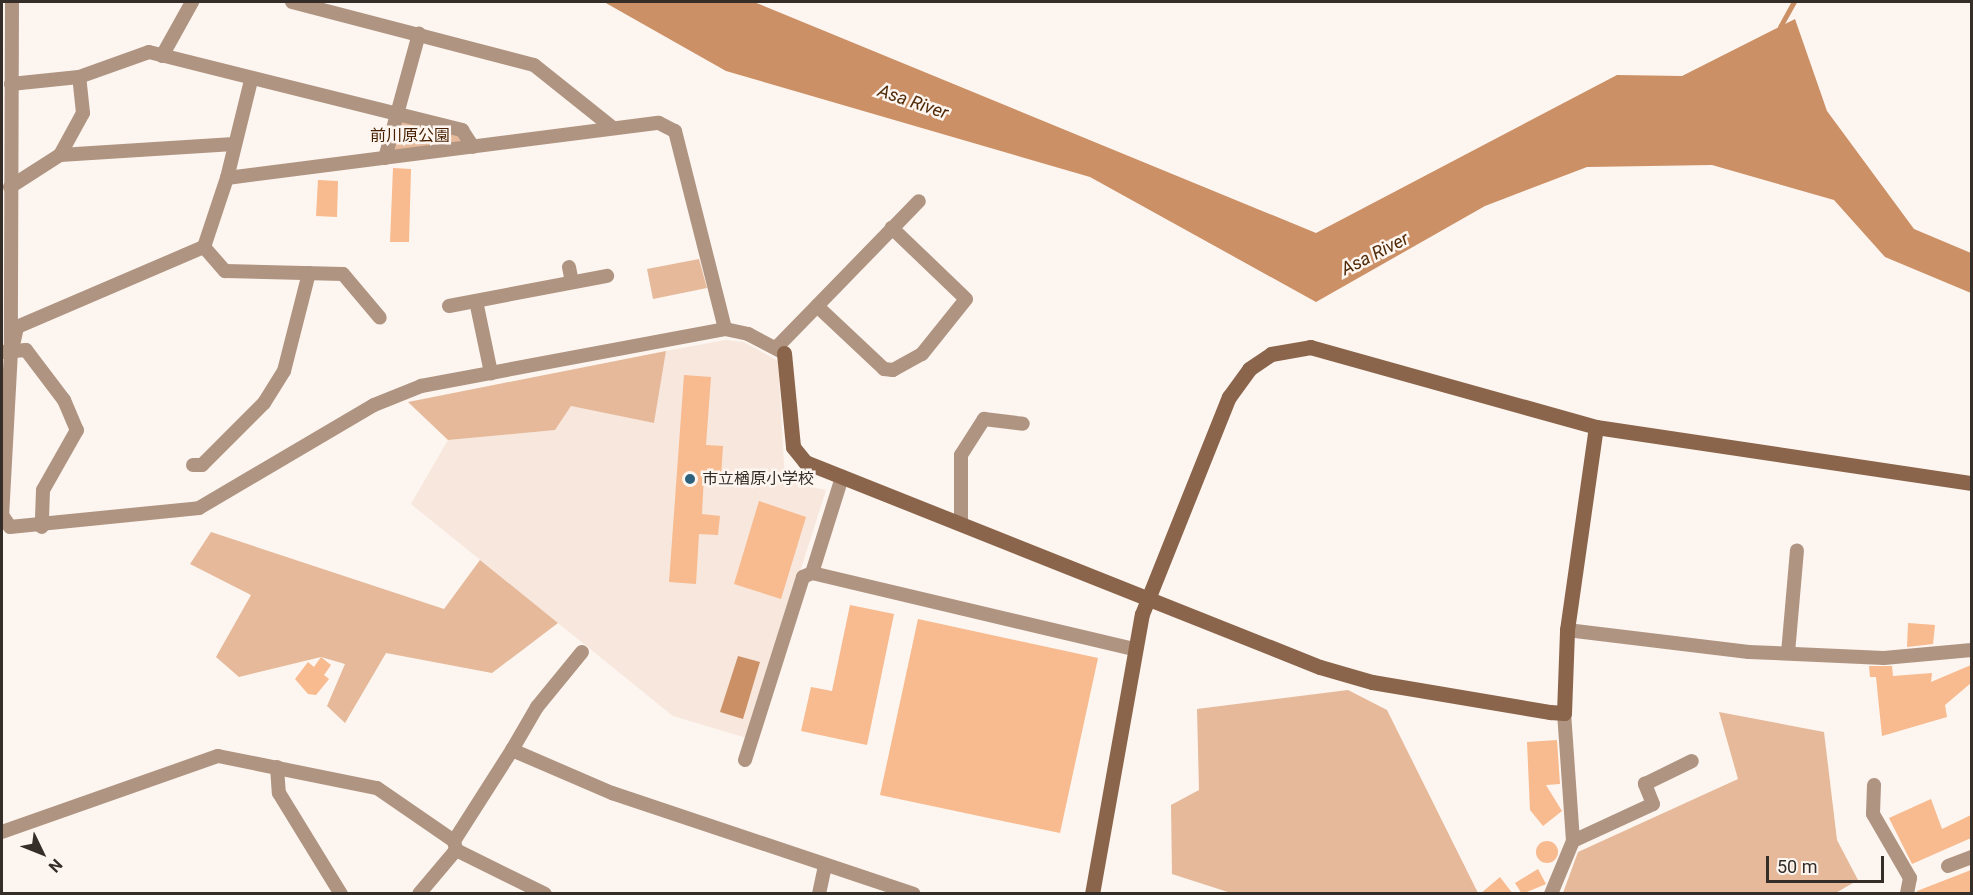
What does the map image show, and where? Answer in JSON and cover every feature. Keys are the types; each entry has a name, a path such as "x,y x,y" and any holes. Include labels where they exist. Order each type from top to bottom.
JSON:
{"street":[{"path":"12,2 7,352 2,515 9,526 42,527 200,508 397,394 491,373 725,329 781,350"},
{"path":"162,56 192,2"},
{"path":"292,2 534,65 613,128"},
{"path":"385,158 418,34"},
{"path":"11,84 78,77 149,52 251,80 462,130 473,147"},
{"path":"10,187 60,155 83,113 78,77"},
{"path":"7,352 17,327 204,247 227,178 251,80"},
{"path":"227,178 659,123 675,131 725,329"},
{"path":"60,155 234,144"},
{"path":"919,201 817,306 781,350 798,458 1320,667 1372,682 1564,713"},
{"path":"817,306 884,369 893,370 922,354 966,299 892,228"},
{"path":"204,247 225,271 343,273 380,318"},
{"path":"569,267 572,282"},
{"path":"193,465 202,465 264,403 284,371 309,273"},
{"path":"448,306 607,276"},
{"path":"476,301 491,373"},
{"path":"1092,894 1133,649 1148,598 1229,397 1249,369 1271,354 1292,347 1332,351 1596,427 1971,483"},
{"path":"7,352 26,350 64,400 76,430 43,490 42,527"},
{"path":"961,522 961,455 984,419 1023,424"},
{"path":"1551,894 1573,841 1564,713 1567,630 1596,427"},
{"path":"812,573 842,477"},
{"path":"1788,653 1797,550"},
{"path":"746,760 803,577 812,573 1133,649"},
{"path":"1567,630 1788,653 1894,657 1971,650"},
{"path":"419,894 455,846 537,707 582,652"},
{"path":"512,750 612,793 914,894"},
{"path":"2,832 218,756 376,788 455,846 545,894"},
{"path":"1573,841 1653,804 1645,784 1692,761"},
{"path":"277,767 279,793 341,894"},
{"path":"1874,785 1873,814 1910,878 1907,894"},
{"path":"1948,866 1971,857"},
{"path":"819,894 825,866"}],"shaded area":[{"path":"726,340 744,342 778,361 785,482 826,490 747,738 673,716 411,504 448,440 555,430 571,406 654,423 666,351"}],"green space":[{"name":"前川原公園","path":"396,113 462,130 473,147 385,158"},
{"path":"699,259 707,288 653,299 647,269"},
{"path":"666,351 654,423 571,406 555,430 448,440 408,402"},
{"path":"211,532 444,609 480,560 558,623 492,673 386,653 345,723 327,706 345,664 321,657 239,677 216,657 251,595 190,564"},
{"path":"1348,690 1387,710 1478,893 1231,893 1172,874 1171,805 1199,790 1197,709"},
{"path":"1719,712 1824,732 1837,840 1858,880 1834,894 1563,893 1578,852 1738,779"}],"water":[{"name":"Asa River","path":"604,2 754,2 1316,233 1617,75 1682,76 1795,19 1827,111 1914,229 1971,253 1971,293 1885,257 1834,200 1712,165 1587,167 1485,206 1316,302 1090,177 726,71"},
{"path":"738,656 760,662 743,719 720,712"}],"building":[{"path":"393,168 411,169 409,242 390,242"},
{"path":"318,180 338,181 337,217 316,216"},
{"path":"684,375 711,377 706,445 723,446 721,477 704,476 702,514 720,516 718,535 699,534 696,584 669,582"},
{"path":"759,501 806,517 781,599 734,584"},
{"path":"850,605 894,614 867,745 801,731 811,687 832,691"},
{"path":"918,619 1098,658 1060,833 880,795"},
{"path":"1908,623 1935,625 1933,644 1907,647"},
{"path":"321,657 331,665 324,675 329,679 316,695 308,694 295,679 308,662 314,667"},
{"path":"1971,665 1971,683 1945,705 1947,717 1882,736 1876,677 1870,677 1869,666 1892,666 1893,676 1932,673 1931,682"},
{"path":"1557,740 1560,784 1546,785 1562,811 1543,826 1530,810 1527,742"},
{"path":"1931,799 1942,829 1971,815 1971,838 1912,864 1889,818"},
{"path":"1547,841 1555,844 1558,852 1555,860 1547,863 1539,860 1536,852 1539,844"},
{"path":"1538,869 1546,884 1522,894 1515,883"},
{"path":"1971,870 1971,894 1916,894 1917,891"},
{"path":"1500,877 1513,894 1480,894"}],"waterway":[{"path":"1780,27 1794,2"}],"place":[{"name":"市立楢原小学校","path":"690,479"}]}
